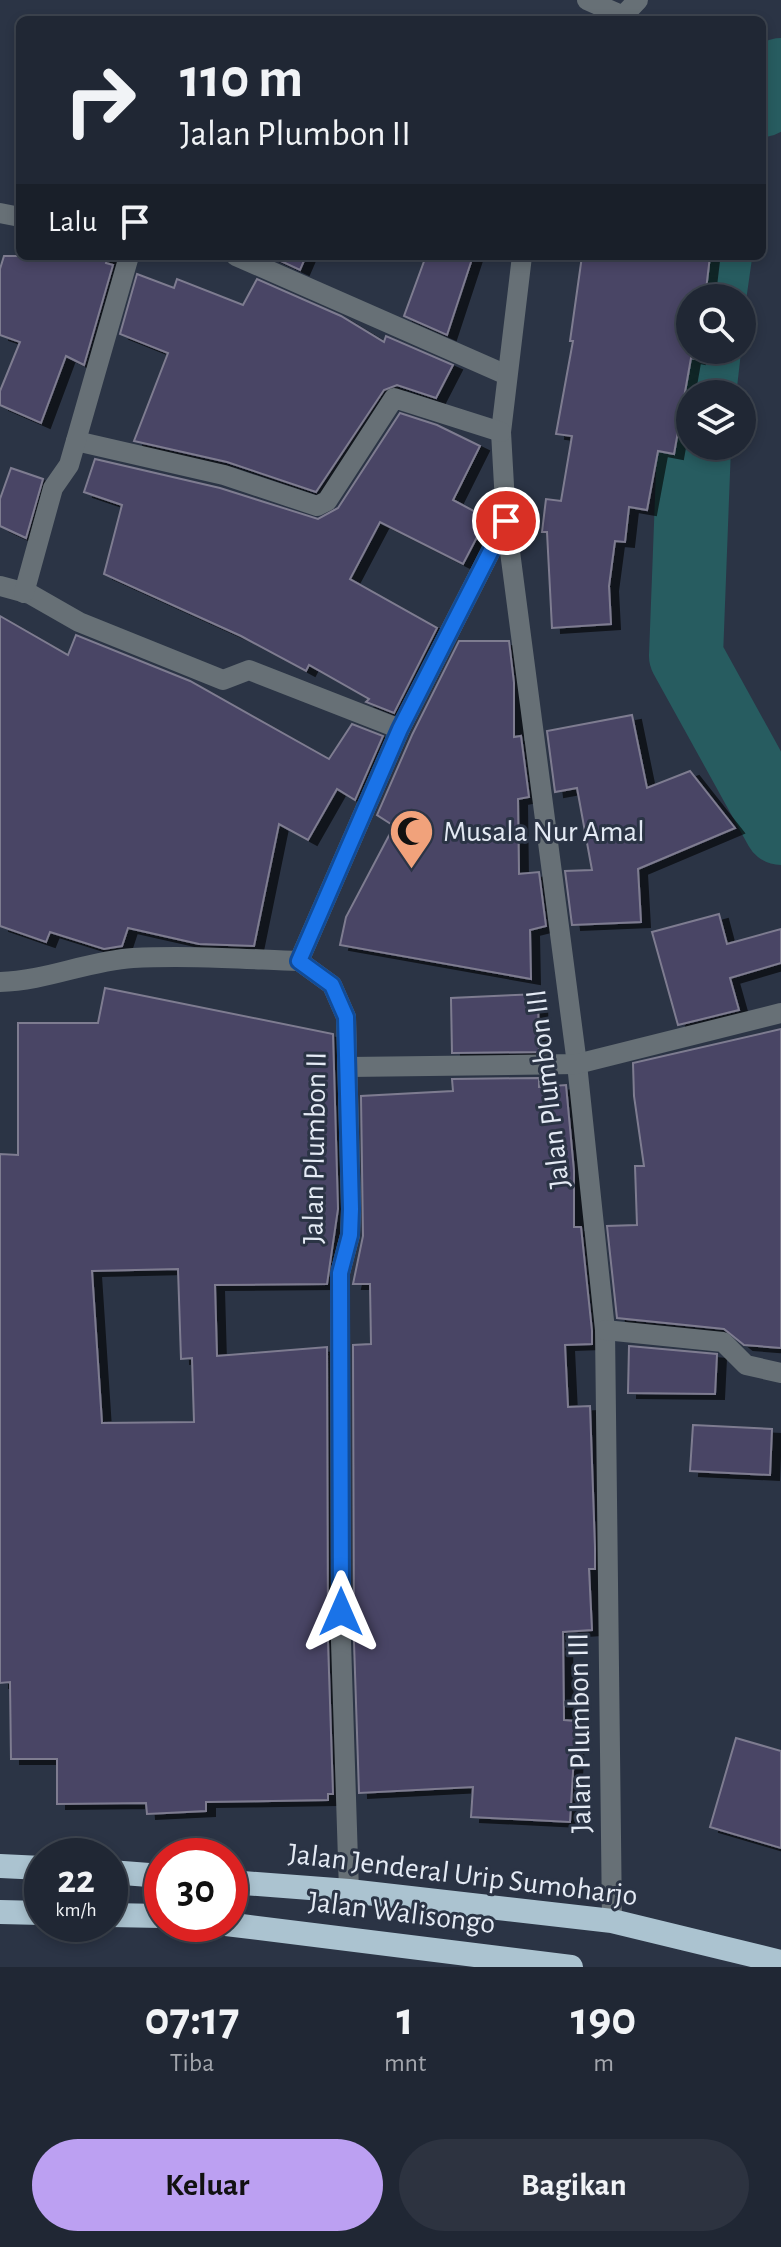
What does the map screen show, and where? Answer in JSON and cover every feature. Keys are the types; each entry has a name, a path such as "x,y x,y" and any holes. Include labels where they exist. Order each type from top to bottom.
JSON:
{"highway":[{"path":"0,1866 24,1867"},
{"name":"Jalan Jenderal Urip Sumoharjo","path":"248,1883 349,1891 612,1921 781,1962"},
{"path":"0,1912 24,1913"},
{"name":"Jalan Walisongo","path":"248,1927 571,1967"}],"street":[{"path":"587,0 618,16"},
{"path":"621,16 638,0"},
{"path":"24,593 53,488 69,465 128,260"},
{"path":"245,260 507,375"},
{"name":"Jalan Plumbon III","path":"521,260 501,432 506,521 577,1064 605,1330 612,1921"},
{"path":"76,441 224,475 317,506 327,501 394,398 501,432"},
{"path":"0,982 44,977 74,968 134,958 299,961 400,729 506,521"},
{"path":"0,586 24,593 79,622 223,680 249,670 400,729"},
{"name":"Jalan Plumbon II","path":"299,961 332,985 342,1002 349,1067 350,1235 340,1273 341,1642 349,1891"},
{"path":"349,1067 577,1064 781,1013"},
{"path":"605,1330 723,1342 746,1365 781,1373"}],"building":[{"path":"4,256 16,256 16,260 107,260 106,263 113,265 84,365 66,356 41,423 0,405 0,391 20,342 0,335 0,269"},
{"path":"279,260 304,260 300,270"},
{"path":"425,260 472,260 447,335 404,316"},
{"path":"581,260 710,260 707,284 676,284 676,364 690,364 687,380 676,380 674,454 658,451 647,510 629,507 625,542 615,541 609,586 611,624 552,628 547,532 542,532 546,499 561,501 572,436 556,434 573,341 570,341"},
{"path":"137,274 174,288 177,279 243,305 257,279 341,316 384,342 386,336 453,365 436,398 397,385 384,390 316,492 227,462 134,441 168,353 120,334"},
{"path":"400,413 437,425 480,446 453,500 487,518 463,564 380,522 350,579 437,628 394,713 366,702 369,699 309,665 306,671 241,636 104,574 122,505 84,492 95,459 220,488 318,519 338,508"},
{"path":"11,468 43,479 26,538 0,526 0,499"},
{"path":"0,616 68,655 76,635 190,681 329,759 352,724 383,736 355,800 337,789 308,840 279,824 254,946 199,944 128,928 122,946 104,949 50,932 46,942 0,926"},
{"path":"459,641 509,641 514,683 514,737 521,736 529,797 518,799 519,874 539,872 546,926 530,930 531,979 340,945 346,917 394,826 377,815 412,735"},
{"path":"632,715 647,788 690,771 735,828 638,869 641,922 572,925 565,871 592,870 577,788 555,792 547,731"},
{"path":"719,914 727,944 781,929 781,963 730,978 739,1010 678,1025 652,932"},
{"path":"105,988 333,1034 338,1209 327,1284 215,1285 217,1356 327,1347 328,1642 333,1794 328,1794 328,1800 206,1802 206,1811 147,1814 146,1803 57,1804 57,1759 11,1759 10,1682 0,1683 0,1154 18,1155 18,1023 98,1023","holes":["178,1269 181,1359 192,1358 194,1422 102,1423 92,1271"]},
{"path":"538,994 539,1052 452,1053 451,998"},
{"path":"781,1029 781,1348 744,1345 724,1329 617,1318 607,1226 637,1225 635,1166 644,1166 634,1096 633,1063"},
{"path":"539,1078 539,1087 566,1085 574,1171 574,1227 581,1227 592,1331 592,1344 565,1345 568,1407 590,1406 595,1548 595,1569 589,1569 592,1630 563,1632 564,1720 576,1721 570,1822 471,1817 473,1787 359,1793 354,1642 353,1345 371,1344 370,1284 353,1284 363,1236 361,1096 453,1091 452,1079"},
{"path":"629,1346 717,1354 715,1394 628,1393"},
{"path":"693,1425 772,1429 770,1475 690,1471"},
{"path":"736,1738 781,1751 781,1848 710,1827"}],"waterway":[{"path":"766,95 781,75"},
{"path":"711,284 714,260"},
{"path":"701,380 702,364"},
{"path":"693,460 686,656 781,828"}],"place":[{"name":"Musala Nur Amal","path":"412,871"}],"route":[{"path":"341,1612 340,1273 350,1235 351,1209 346,1017 332,985 299,961 400,729 506,521"}]}
